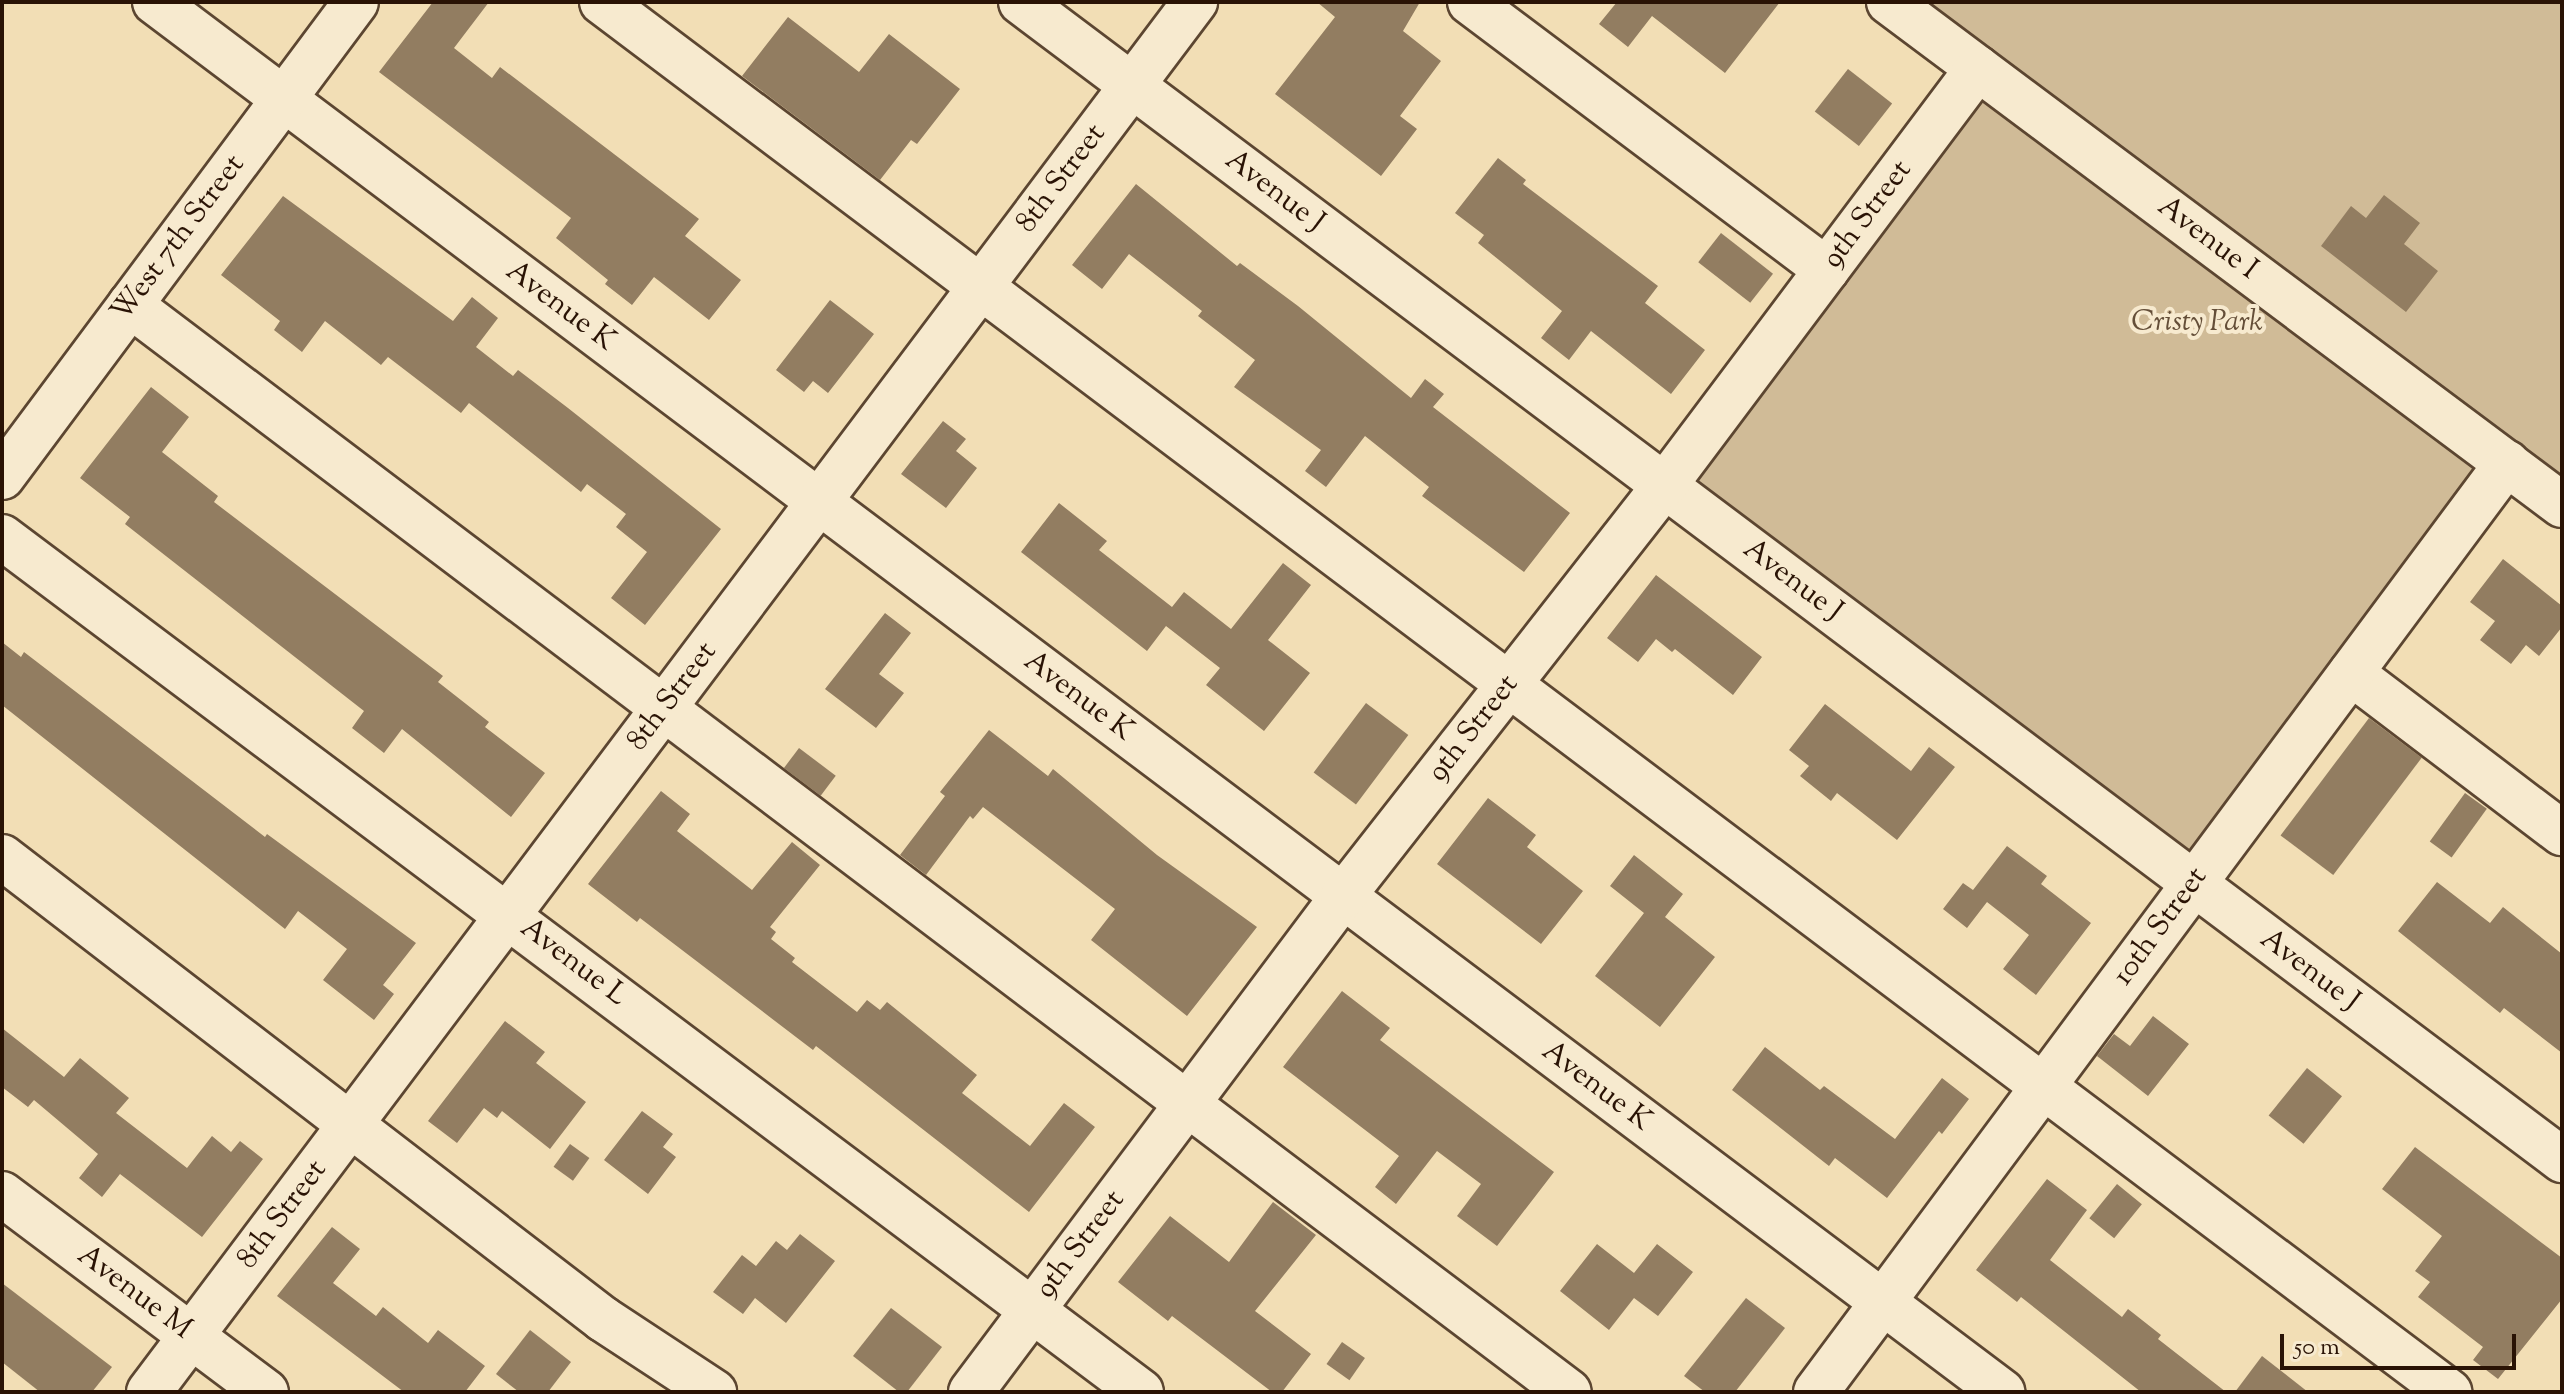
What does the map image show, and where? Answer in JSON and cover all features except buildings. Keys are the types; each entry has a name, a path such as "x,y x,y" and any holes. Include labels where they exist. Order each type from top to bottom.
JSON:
{"street":[{"name":"Avenue K","path":"155,2 2002,1392"},
{"name":"West 7th Street","path":"2,477 356,2"},
{"path":"602,2 2449,1392"},
{"name":"Avenue J","path":"1021,2 2562,1160"},
{"name":"8th Street","path":"149,1392 1195,2"},
{"path":"1470,2 1827,270"},
{"name":"Avenue I","path":"1889,2 2562,505"},
{"name":"9th Street","path":"971,1392 1343,896 1665,485 1978,68"},
{"path":"130,305 1569,1392"},
{"name":"10th Street","path":"1816,1392 2507,463"},
{"name":"Avenue L","path":"2,537 509,914 1141,1392"},
{"path":"2351,673 2562,833"},
{"path":"2,857 603,1319 714,1392"},
{"name":"Avenue M","path":"2,1194 266,1392"}],"green space":[{"name":"Cristy Park","path":"1913,2 2562,2 2562,476 2506,436 2186,857 1687,481 1997,66"}]}
